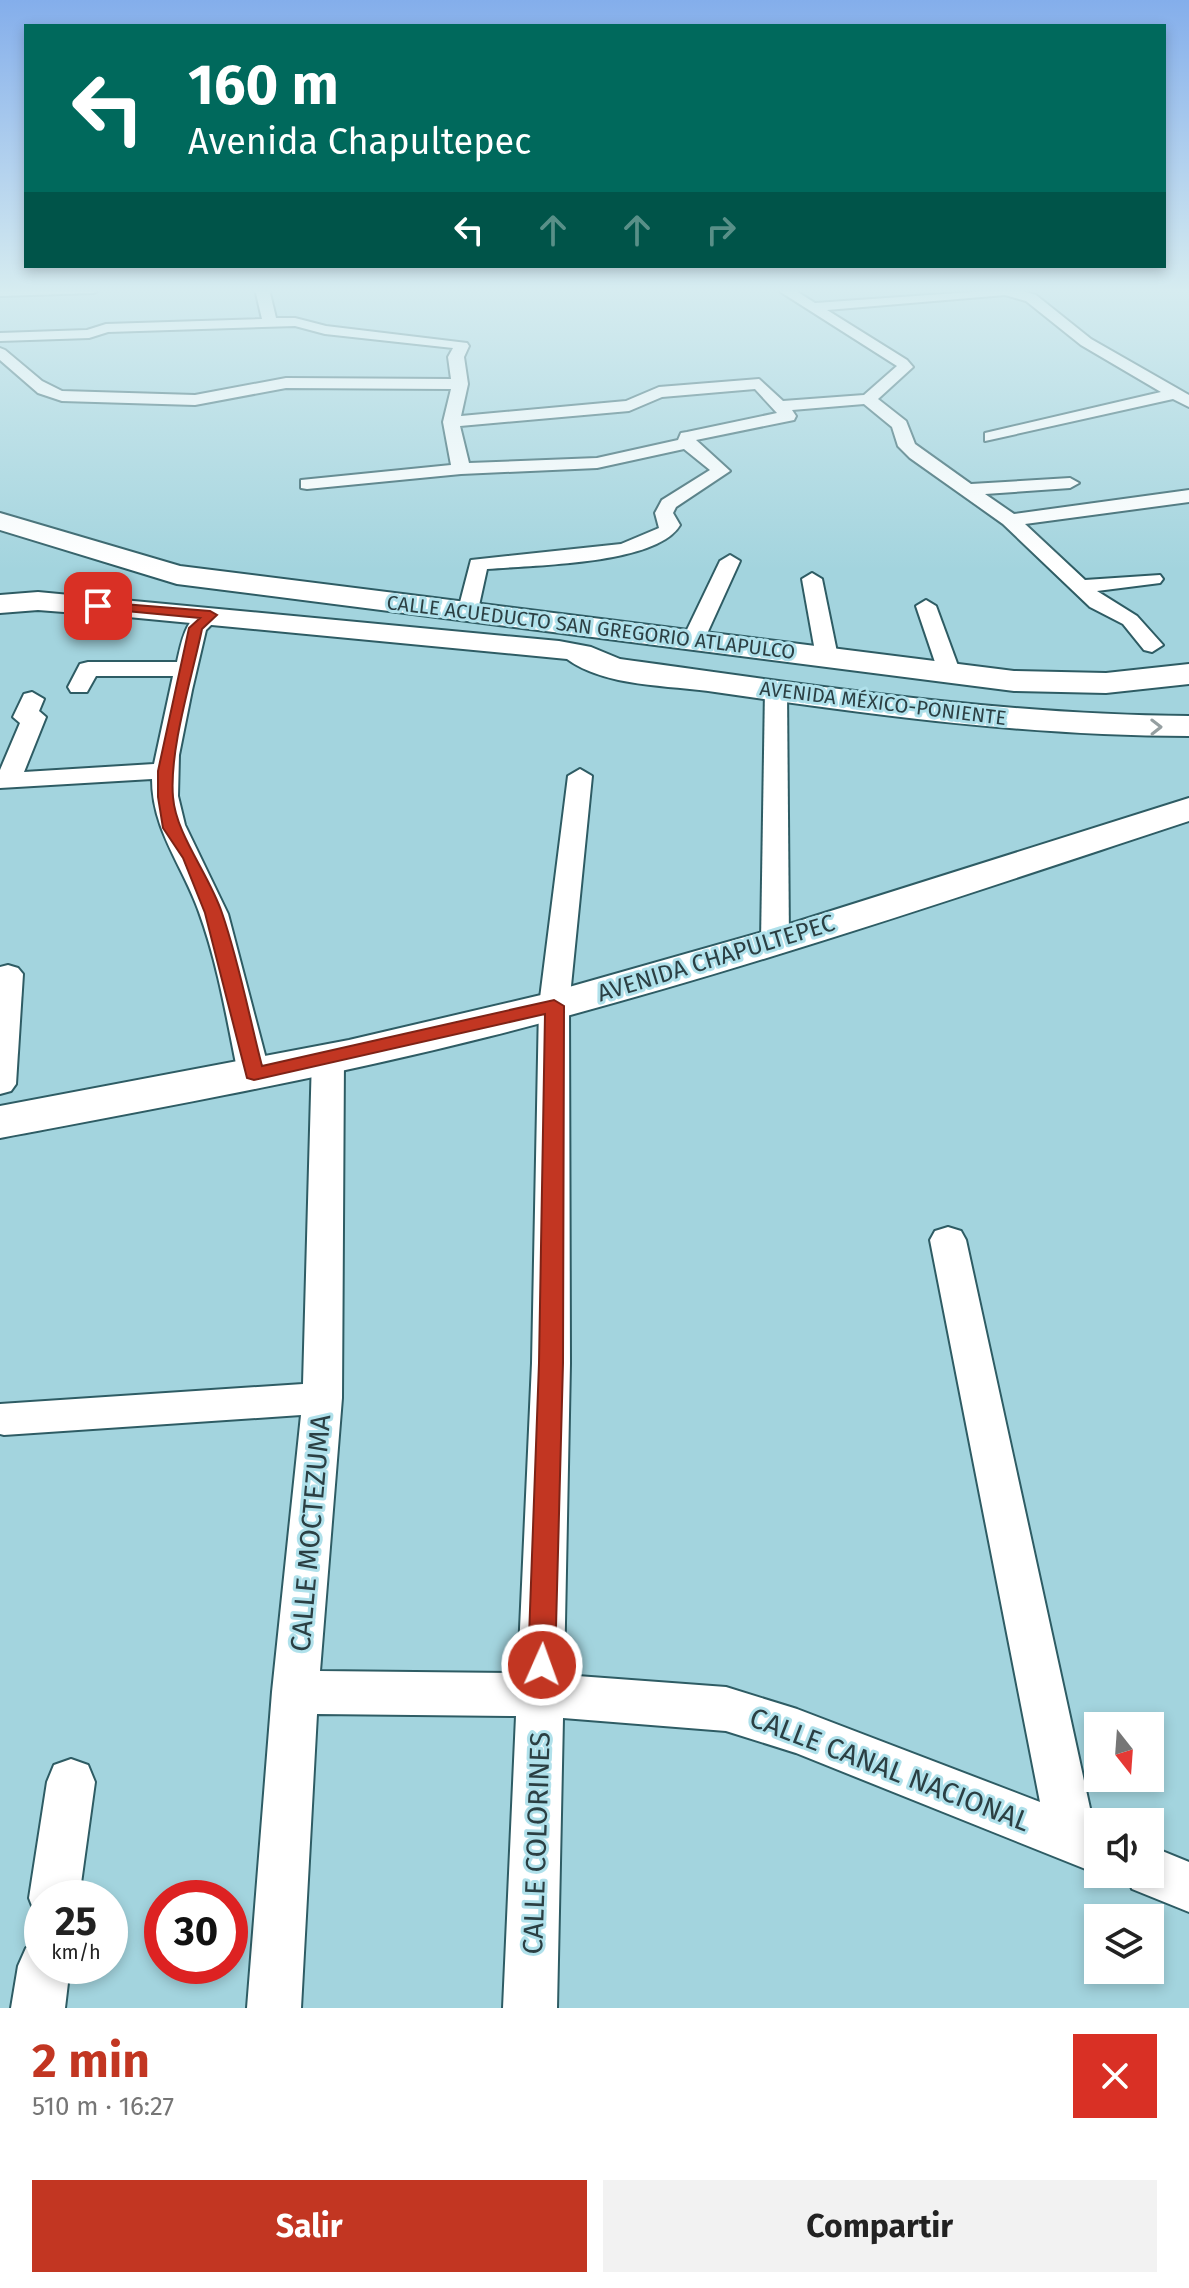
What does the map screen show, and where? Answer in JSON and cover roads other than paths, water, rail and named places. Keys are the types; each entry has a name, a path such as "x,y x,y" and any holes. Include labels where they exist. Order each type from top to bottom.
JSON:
{"main road":[{"name":"CALLE ACUEDUCTO SAN GREGORIO ATLAPULCO","path":"0,521 177,575 694,638 950,674 1072,683 1189,674"},
{"path":"128,608 177,575"},
{"path":"0,593 38,601"},
{"name":"AVENIDA MÉXICO-PONIENTE","path":"0,604 38,601 128,608 580,654 620,653 1044,705 1102,705 1189,696"},
{"name":"AVENIDA MÉXICO-PONIENTE","path":"580,654 613,668 1014,720 1112,727 1189,726"},
{"name":"AVENIDA CHAPULTEPEC","path":"0,1122 254,1074 554,1006 775,942 1189,809"}],"street":[{"path":"35,383 42,391 62,396 195,400 286,383 460,384 451,422 461,469"},
{"path":"782,406 868,399 889,383"},
{"path":"1156,383 1182,398"},
{"path":"451,422 629,406 659,392 759,384 788,416 701,433 687,437 687,443"},
{"path":"991,437 1182,398"},
{"path":"868,399 900,425 907,446 916,454 1010,520 1097,603 1130,620 1152,645"},
{"path":"307,484 461,469 597,463 687,443"},
{"path":"468,610 478,564 625,549 666,532 670,525 664,513 669,504 721,471 687,443"},
{"path":"966,490 1070,483"},
{"path":"1010,520 1189,496"},
{"path":"694,638 730,561"},
{"path":"812,579 827,657"},
{"path":"1080,587 1153,579"},
{"path":"926,606 950,674"},
{"path":"210,615 196,628 165,771 171,828 191,858 214,913 254,1074"},
{"path":"79,687 88,669 187,669"},
{"path":"775,942 776,689"},
{"path":"32,699 25,717 34,717 4,781 165,771"},
{"name":"CALLE COLORINES","path":"530,2008 551,1363 554,1006 580,776"},
{"path":"0,1084 2,1023 8,974"},
{"name":"CALLE MOCTEZUMA","path":"274,2008 295,1692 322,1398 328,1057"},
{"path":"948,1240 1084,1840"},
{"path":"4,1419 322,1398"},
{"name":"CALLE CANAL NACIONAL","path":"295,1692 541,1695 726,1709 797,1731 1084,1844"},
{"path":"57,1880 71,1782"},
{"path":"1164,1877 1189,1887"},
{"path":"38,2008 41,1984"}]}
